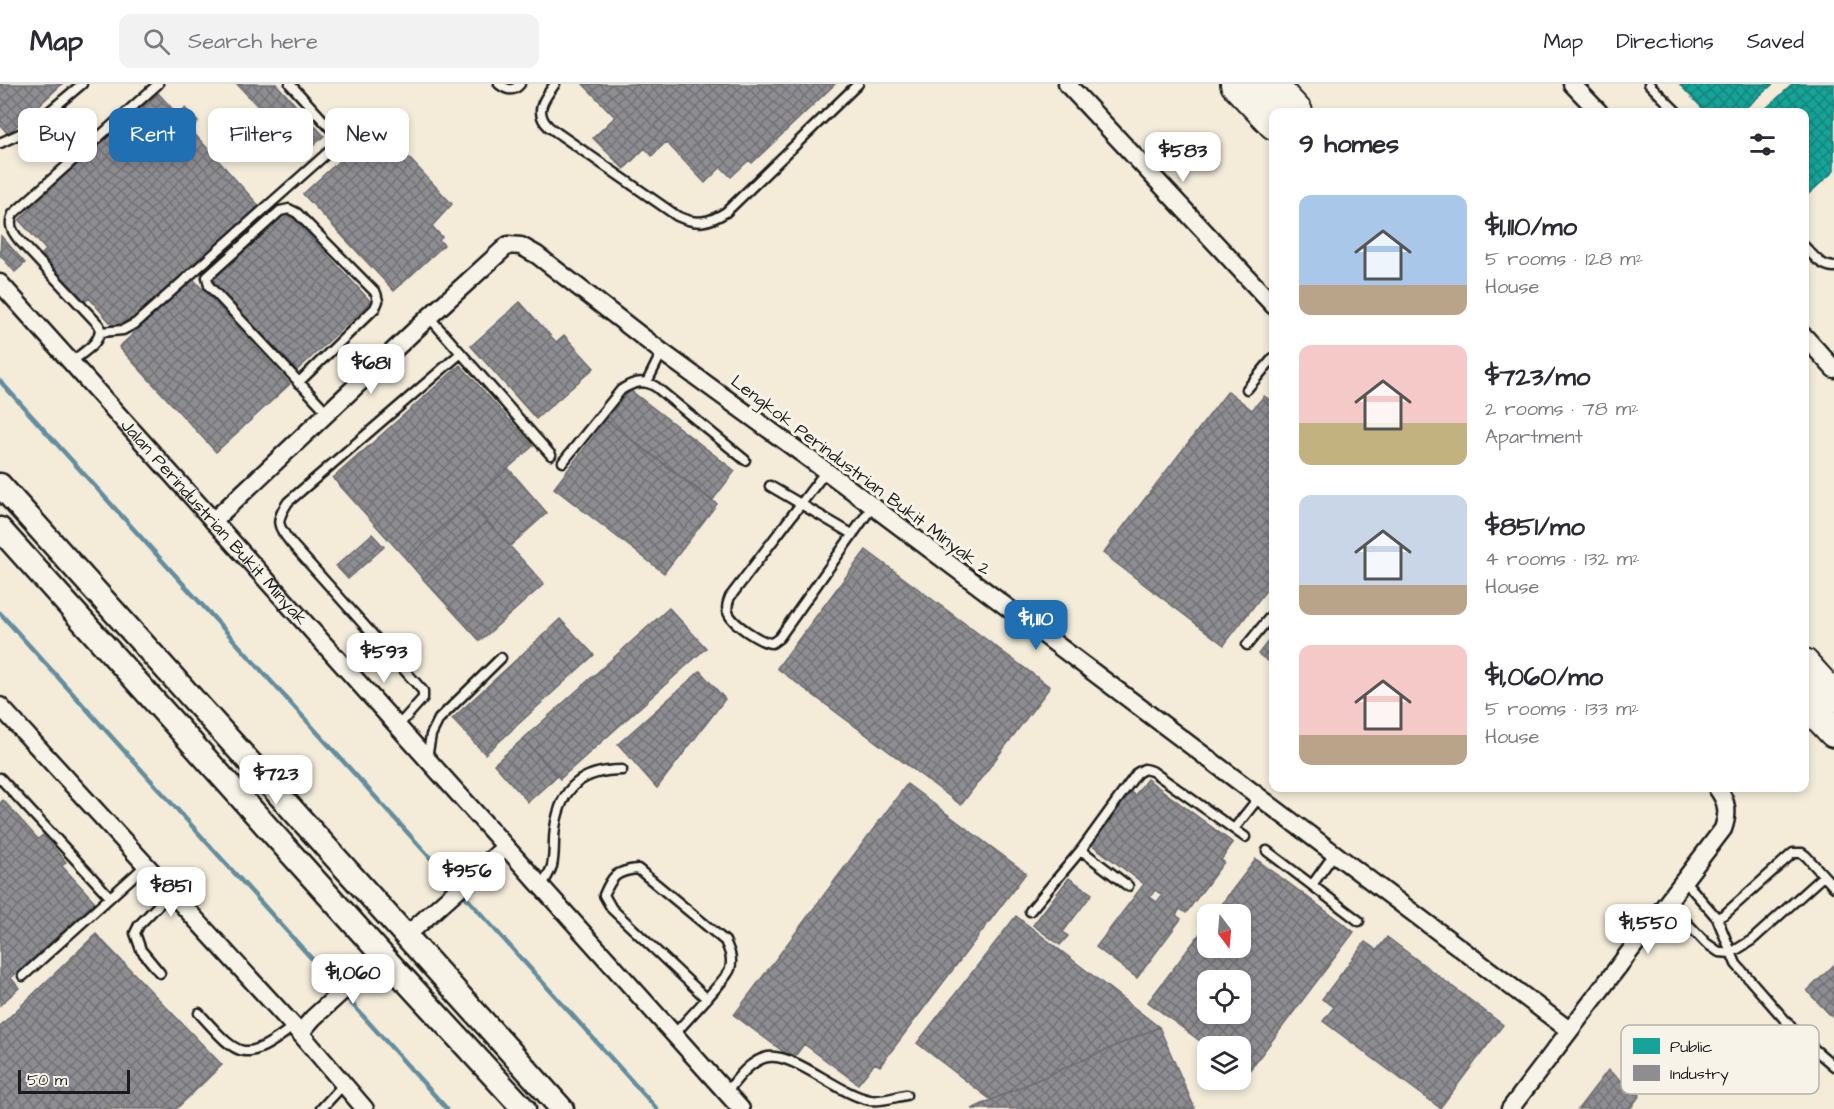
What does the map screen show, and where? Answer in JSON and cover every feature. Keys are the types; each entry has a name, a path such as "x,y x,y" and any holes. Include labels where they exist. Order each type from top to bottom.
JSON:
{"highway":[{"path":"1236,84 1269,119"},
{"path":"1271,84 1293,108"},
{"path":"1809,669 1834,696"},
{"path":"1809,705 1834,732"}],"main road":[{"path":"0,485 412,929 562,1109"},
{"path":"0,529 376,961 524,1109"}],"street":[{"path":"1067,84 1269,301"},
{"path":"1572,84 1595,108"},
{"name":"Lengkok Perindustrian Bukit Minyak 2","path":"213,521 508,245 521,246 537,255 662,352 826,471 1569,1030"},
{"name":"Jalan Perindustrian Bukit Minyak","path":"0,283 427,759 500,852 542,887 741,1109"},
{"path":"1809,342 1834,369"},
{"path":"0,706 297,1029 366,1109"},
{"path":"1510,1109 1723,829 1727,819 1727,810 1719,792"},
{"path":"412,929 500,852"},
{"path":"297,1029 313,1018 376,961"}],"lane":[{"path":"0,143 26,131 82,84"},
{"path":"71,362 98,339 101,332 99,325 94,316 19,240 12,230 10,221 13,214 158,84"},
{"path":"101,332 123,330 136,323 334,147 333,131 290,84"},
{"path":"499,84 512,89 520,84"},
{"path":"555,84 540,106 540,114 549,127 676,216 689,222 702,223 726,212 858,84"},
{"path":"1649,84 1673,108"},
{"path":"298,382 375,308 378,301 376,293 297,213 289,209 280,211 207,277 207,281 209,286 298,382 327,412"},
{"path":"1809,251 1819,262 1834,267"},
{"path":"429,317 551,455"},
{"path":"648,382 662,352"},
{"path":"398,726 423,698 423,691 291,543 280,528 278,517 288,502 461,353"},
{"path":"1247,389 1269,366"},
{"path":"563,462 621,390 633,382 648,382 745,460"},
{"path":"826,471 730,597 727,604 728,613 733,620 764,643 772,643 779,638 872,507"},
{"path":"770,486 852,534"},
{"path":"1247,645 1269,618"},
{"path":"427,759 431,735 439,719 501,658"},
{"path":"1030,911 1081,850 1137,773 1144,769 1152,771 1245,837"},
{"path":"542,887 552,866 555,828 560,806 572,786 587,775 602,770 622,770"},
{"path":"0,778 110,897"},
{"path":"1234,829 1260,796"},
{"path":"1081,850 1128,886"},
{"path":"1267,851 1359,921"},
{"path":"1717,918 1725,914 1793,853 1798,852 1806,856 1834,887"},
{"path":"1312,885 1335,853"},
{"path":"23,976 146,865"},
{"path":"674,1035 706,998 730,970 731,955 725,941 638,869 623,870 611,879 604,895 612,909 706,998"},
{"path":"1667,902 1706,943 1719,952 1731,953 1752,940 1823,876"},
{"path":"1684,880 1717,918 1736,964 1789,1025"},
{"path":"160,973 141,950 135,933 139,925 171,892"},
{"path":"199,1013 226,1044 238,1051 255,1051 297,1029"},
{"path":"1819,1053 1834,1066"},
{"path":"726,1093 741,1074 767,1057 785,1059 852,1094 871,1101 906,1095"},
{"path":"321,1109 344,1084"}],"building: Public":[{"path":"1773,84 1746,108 1702,108 1680,85"},
{"path":"1793,84 1834,84 1834,171 1809,194 1809,108 1766,108"}],"building: Industry":[{"path":"0,84 62,84 36,108 18,108 18,125 8,134 0,125"},
{"path":"237,84 276,84 298,108 259,108"},
{"path":"583,84 835,84 752,163 749,160 731,177 721,167 705,183 666,142 652,156 645,148 624,169 593,138 615,117"},
{"path":"158,93 172,108 141,108"},
{"path":"313,124 324,136 313,146"},
{"path":"109,136 109,162 196,162 196,136 208,149 208,162 220,162 260,207 129,322 127,320 116,329 89,298 85,302 42,254 46,250 19,220 29,210 27,208 79,162 97,162 97,147"},
{"path":"409,158 452,204 432,226 442,237 439,240 444,245 394,291 303,194 338,162 409,162"},
{"path":"288,212 371,302 295,372 211,282"},
{"path":"1,236 25,263 15,272 0,255"},
{"path":"193,279 290,384 216,452 119,347"},
{"path":"520,302 556,342 564,335 594,368 536,419 471,346"},
{"path":"460,365 533,446 406,559 333,478"},
{"path":"630,390 735,471 712,501 606,420"},
{"path":"1228,391 1252,410 1264,396 1269,400 1269,586 1224,645 1103,553"},
{"path":"606,420 717,504 664,573 554,488"},
{"path":"508,468 547,513 510,546 470,502"},
{"path":"470,502 487,521 423,579 406,559"},
{"path":"487,521 544,584 480,641 423,579"},
{"path":"372,534 384,547 348,579 336,566"},
{"path":"866,550 1050,687 961,805 777,668"},
{"path":"669,608 706,648 560,779 523,739"},
{"path":"560,619 594,655 575,672 542,636"},
{"path":"542,636 575,672 500,741 467,705"},
{"path":"1269,640 1269,662 1258,654"},
{"path":"700,671 725,699 657,788 618,744"},
{"path":"467,705 500,741 485,754 452,719"},
{"path":"523,739 557,776 528,802 494,764"},
{"path":"1147,779 1233,843 1221,860 1224,862 1186,913 1180,909 1176,915 1181,919 1137,978 1096,947 1144,884 1091,844 1130,792 1135,795","holes":["1155,890 1162,895 1157,902 1150,897"]},
{"path":"907,784 1026,873 880,1066 875,1063 858,1084 804,1044 793,1059 734,1015"},
{"path":"3,800 38,839 43,835 66,862 62,866 95,902 11,978 19,988 0,1005 0,803"},
{"path":"1256,859 1354,932 1251,1068 1251,1036 1197,1036 1197,1039 1148,1002 1197,937 1197,958 1251,958 1251,904 1221,904"},
{"path":"1069,878 1092,894 1063,932 1068,936 1060,945 1033,925"},
{"path":"1016,916 1159,1027 991,1100 917,1043"},
{"path":"96,934 222,1065 176,1109 0,1109 0,1026"},
{"path":"1387,937 1503,1025 1440,1108 1323,1021 1334,1007 1322,999 1365,942 1377,950"},
{"path":"1834,965 1834,1019 1807,991"},
{"path":"1159,1027 1195,1109 972,1109 991,1100"},
{"path":"1608,1070 1621,1080 1621,1094 1640,1095 1630,1109 1578,1109"}],"waterway":[{"path":"0,381 657,1109"},
{"path":"0,613 339,989"},
{"path":"344,995 447,1109"}]}
